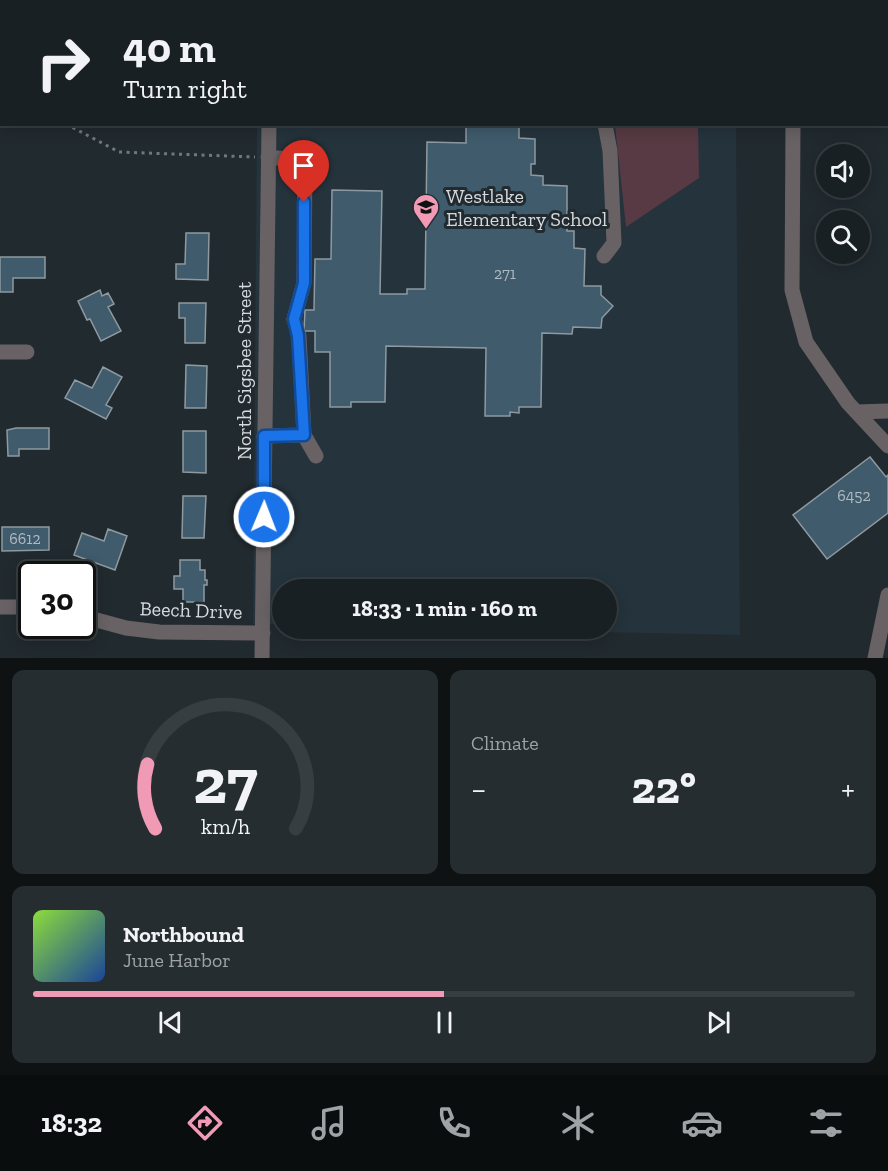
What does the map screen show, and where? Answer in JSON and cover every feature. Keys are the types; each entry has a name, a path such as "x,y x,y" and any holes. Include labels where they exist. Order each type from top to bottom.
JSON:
{"street":[{"name":"North Sigsbee Street","path":"262,658 269,126"},
{"path":"604,256 614,243 610,151 605,126"},
{"path":"794,126 792,290 797,314 806,342 857,412 888,446"},
{"path":"268,157 305,161 304,283 294,319 298,336 304,435 316,456"},
{"path":"0,352 27,352"},
{"path":"857,412 888,411"},
{"path":"264,436 304,435"},
{"path":"875,658 888,595"},
{"path":"0,607 18,607"},
{"name":"Beech Drive","path":"96,620 126,628 159,632 263,633"}],"path":[{"path":"70,126 119,152 268,157"}],"shaded area":[{"path":"257,126 736,126 740,635 617,632 617,579 272,579 272,624 253,624"},
{"path":"615,126 698,126 699,178 626,227"}],"building":[{"path":"466,126 519,126 519,138 535,139 535,164 531,164 531,175 543,176 543,185 567,186 567,231 574,231 574,248 585,249 584,286 601,286 601,295 613,306 602,318 601,328 573,327 572,334 542,333 541,407 519,407 519,413 510,412 510,416 485,416 486,348 386,346 385,402 351,402 351,407 330,407 330,352 315,352 315,331 304,331 305,310 314,310 315,259 331,259 332,190 382,191 380,294 407,294 407,289 425,289 427,142 466,143"},
{"path":"186,233 209,233 208,280 176,279 176,264 185,264"},
{"path":"0,257 45,257 45,278 13,278 13,292 0,292"},
{"path":"100,290 102,296 108,293 114,304 108,307 121,331 101,341 78,301"},
{"path":"179,303 206,303 205,343 185,343 185,318 179,318"},
{"path":"186,365 207,366 206,408 185,408"},
{"path":"103,367 122,377 106,405 112,408 106,419 65,398 75,380 92,388"},
{"path":"49,428 49,449 19,449 19,456 8,456 7,430"},
{"path":"183,431 206,431 206,473 183,472"},
{"path":"870,457 886,477 888,475 888,513 827,559 793,515"},
{"path":"183,496 206,496 204,538 182,538"},
{"path":"2,527 49,527 49,550 2,551"},
{"path":"108,529 127,536 115,570 96,563 96,561 74,555 82,533 104,541"},
{"path":"180,560 200,560 200,570 205,570 205,580 207,580 207,585 204,585 204,602 183,602 183,589 174,589 174,576 180,576"}],"place":[{"name":"Westlake Elementary School","path":"426,230"}],"route":[{"path":"264,517 264,436 304,435 298,336 294,319 304,283 304,202"}]}
